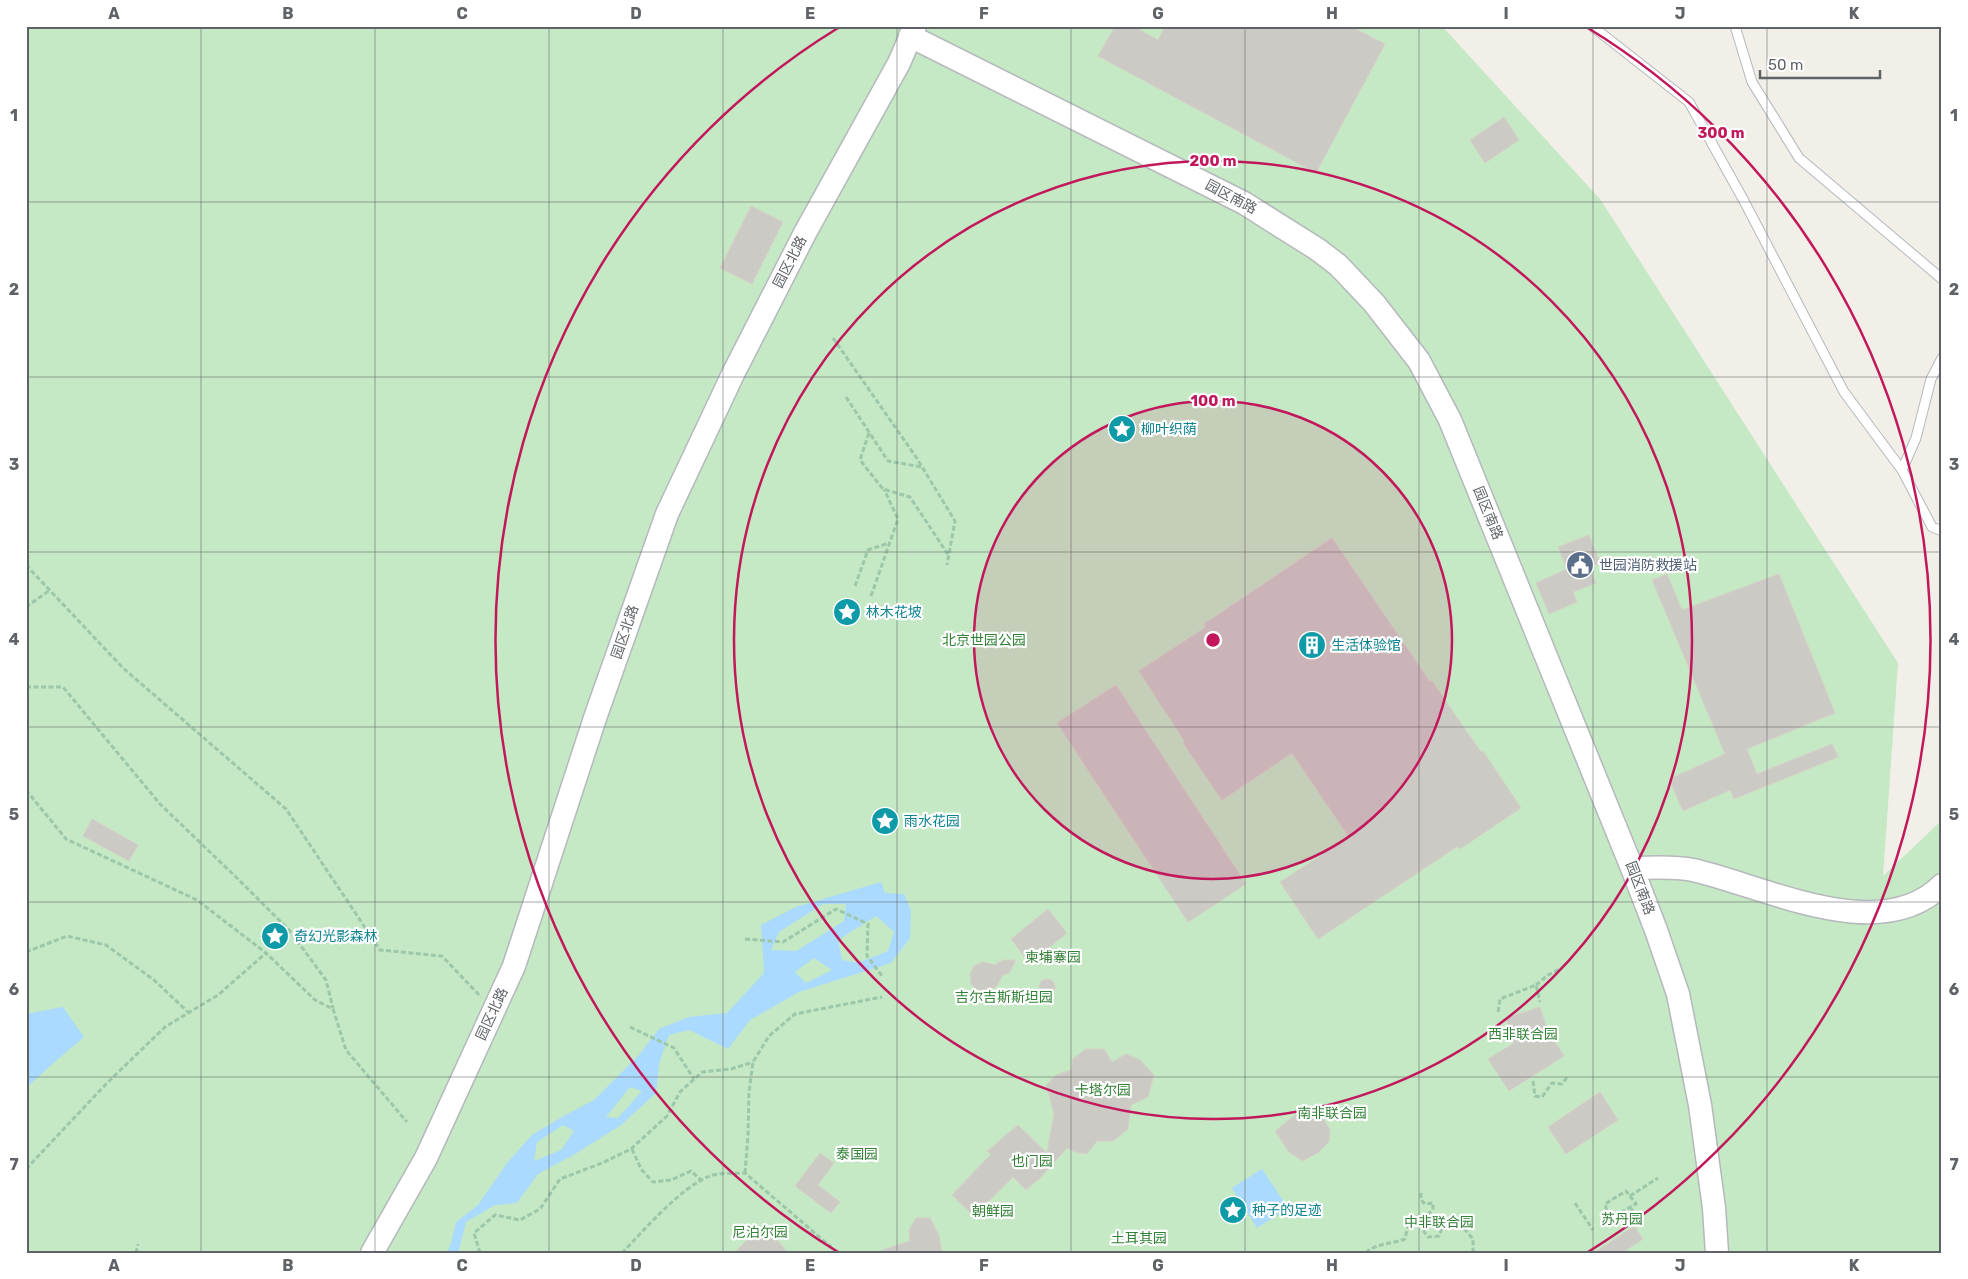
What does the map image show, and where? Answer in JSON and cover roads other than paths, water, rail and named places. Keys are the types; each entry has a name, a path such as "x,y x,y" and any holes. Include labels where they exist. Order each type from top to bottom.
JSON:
{"street":[{"name":"园区南路","path":"912,31 1248,206 1317,249 1338,265 1374,303 1419,361 1450,420 1632,868 1678,994 1700,1105 1714,1208 1717,1253"},
{"name":"园区北路","path":"372,1253 426,1158 514,966 595,718 667,514 742,356 804,233 899,63 912,31"},
{"path":"1632,868 1672,867 1691,870 1730,879 1780,897 1838,909 1875,912 1895,911 1930,897 1942,885"}],"lane":[{"path":"1592,26 1689,102 1744,201 1844,392 1902,470 1932,527 1942,532"},
{"path":"1735,26 1752,82 1799,158 1942,279"},
{"path":"1902,470 1916,438 1931,379 1942,358"}],"water":[{"path":"881,882 885,893 904,894 911,911 910,938 891,963 799,992 750,1020 728,1049 689,1030 669,1035 659,1064 656,1093 621,1125 575,1154 538,1174 517,1203 495,1205 466,1222 458,1253 447,1253 456,1222 478,1205 507,1163 532,1135 594,1100 639,1055 659,1029 689,1017 727,1013 764,973 761,925 796,907","holes":["823,904 846,904 844,921 796,951 771,950 779,932","876,916 894,932 888,951 858,963 842,960 838,940","814,958 832,970 806,983 795,972","630,1087 642,1091 618,1118 606,1117","563,1125 574,1131 561,1150 534,1161 537,1142"]},
{"path":"63,1007 84,1037 26,1088 26,1014"},
{"path":"1262,1169 1288,1208 1257,1228 1232,1188"}],"place":[{"name":"柳叶织荫","path":"1122,429"},
{"name":"世园消防救援站","path":"1580,565"},
{"name":"林木花坡","path":"847,612"},
{"name":"生活体验馆","path":"1312,645"},
{"name":"雨水花园","path":"885,821"},
{"name":"奇幻光影森林","path":"275,936"},
{"name":"种子的足迹","path":"1233,1210"}],"park label":[{"name":"北京世园公园","path":"984,640"},
{"name":"柬埔寨园","path":"1053,957"},
{"name":"吉尔吉斯斯坦园","path":"1004,997"},
{"name":"西非联合园","path":"1523,1034"},
{"name":"卡塔尔园","path":"1103,1090"},
{"name":"南非联合园","path":"1332,1113"},
{"name":"泰国园","path":"857,1154"},
{"name":"也门园","path":"1032,1161"},
{"name":"朝鲜园","path":"993,1211"},
{"name":"苏丹园","path":"1622,1219"},
{"name":"中非联合园","path":"1439,1222"},
{"name":"尼泊尔园","path":"760,1232"},
{"name":"土耳其园","path":"1139,1238"}]}
